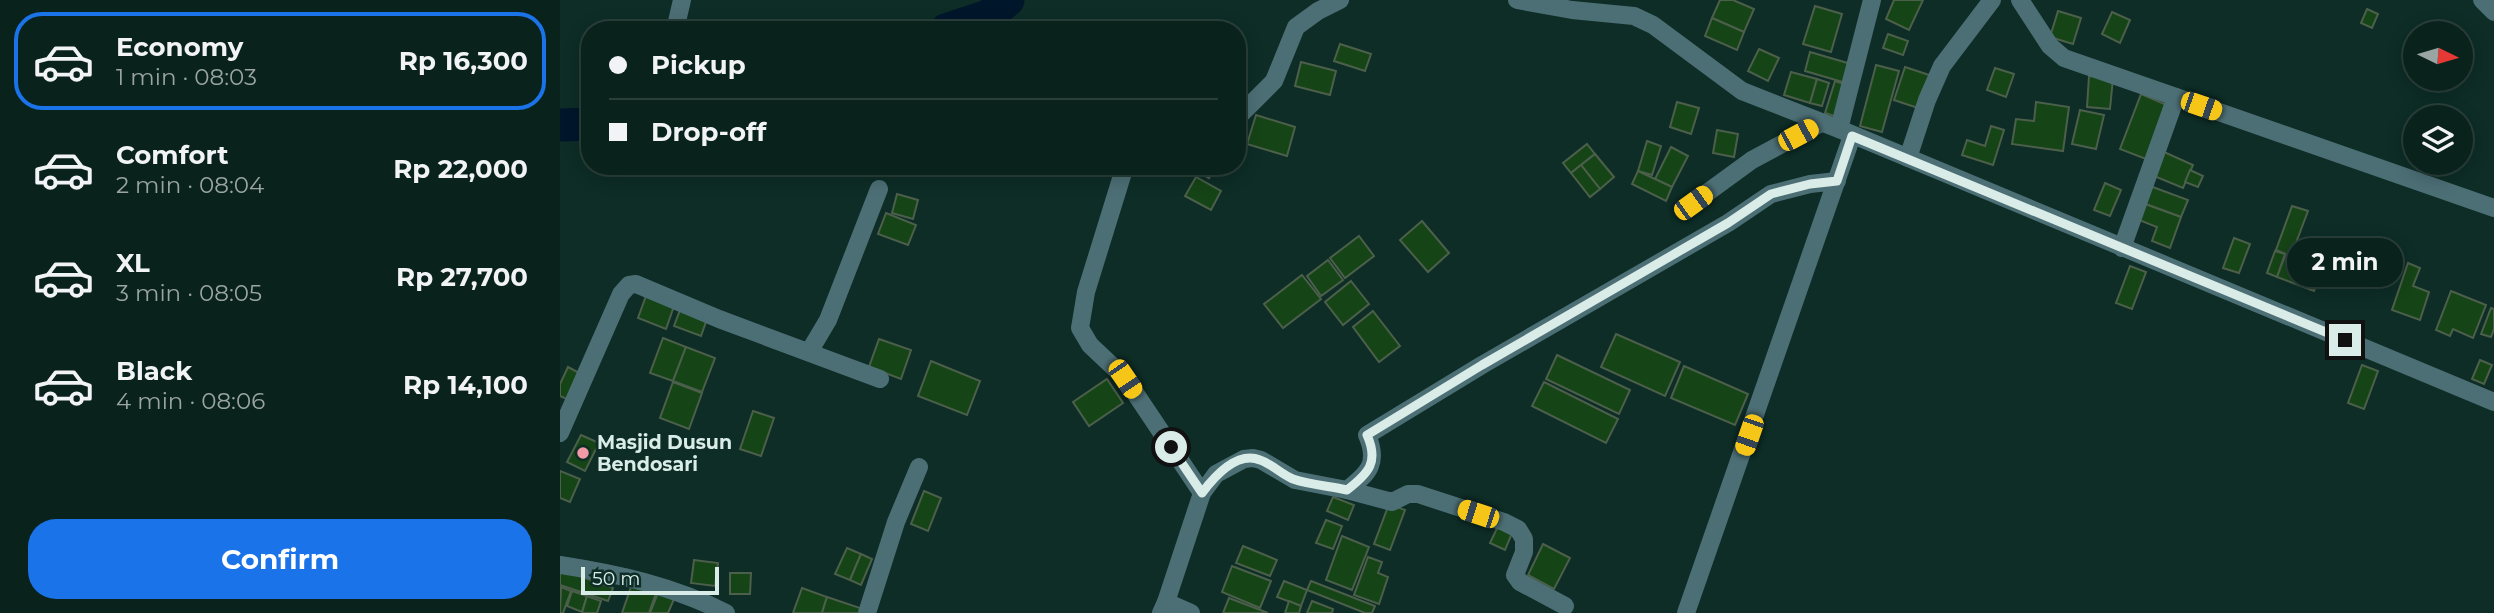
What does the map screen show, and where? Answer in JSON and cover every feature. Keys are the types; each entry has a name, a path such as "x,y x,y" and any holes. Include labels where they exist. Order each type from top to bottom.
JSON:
{"street":[{"path":"678,21 682,0"},
{"path":"1246,109 1274,81 1296,27 1318,11 1340,0"},
{"path":"1517,0 1572,10 1634,16 1653,25 1742,91 2494,402"},
{"path":"1686,613 1837,181 1872,0"},
{"path":"1908,158 1927,100 1942,66 1992,0"},
{"path":"2020,0 2050,46 2064,58 2494,208"},
{"path":"2482,0 2494,12"},
{"path":"2122,248 2176,97"},
{"path":"1693,203 1752,160 1821,123"},
{"path":"1122,175 1086,292 1080,328 1090,345 1125,379 1202,493"},
{"path":"1347,490 1365,476 1373,458 1373,448 1367,435 1482,365 1728,223 1771,194 1810,184 1837,181"},
{"path":"809,352 828,320 879,190"},
{"path":"560,433 627,285 636,284 719,319 880,379"},
{"path":"1191,613 1163,608 1202,493 1216,474 1235,463 1253,458 1295,480 1392,502 1408,494 1418,494 1504,522 1518,529 1524,539 1524,552 1515,575 1520,582 1568,611"},
{"path":"867,613 896,522 919,467"},
{"path":"560,565 658,584 726,613"}],"building":[{"path":"1720,0 1733,0 1754,9 1744,32 1712,18"},
{"path":"1894,0 1923,0 1909,30 1886,19"},
{"path":"1815,6 1842,14 1831,52 1803,44"},
{"path":"2367,9 2378,14 2372,28 2361,23"},
{"path":"2058,11 2081,18 2073,44 2050,37"},
{"path":"2112,12 2130,20 2120,43 2102,34"},
{"path":"1712,18 1744,32 1737,50 1705,36"},
{"path":"1888,34 1908,41 1903,55 1883,48"},
{"path":"1340,44 1371,54 1365,71 1334,61"},
{"path":"1759,49 1779,58 1768,81 1748,71"},
{"path":"1810,52 1851,64 1846,83 1805,71"},
{"path":"1301,62 1336,71 1330,95 1295,86"},
{"path":"1876,65 1899,71 1882,132 1860,126"},
{"path":"1905,67 1932,76 1921,109 1894,100"},
{"path":"1995,68 2014,74 2006,97 1987,90"},
{"path":"1791,72 1817,79 1810,103 1784,95"},
{"path":"2089,76 2113,78 2110,109 2087,107"},
{"path":"1817,79 1829,83 1822,106 1810,103"},
{"path":"1835,81 1847,85 1837,117 1825,113"},
{"path":"2141,94 2167,105 2146,159 2120,149"},
{"path":"1677,102 1699,108 1691,134 1670,127"},
{"path":"2036,102 2069,107 2063,151 2012,144 2016,119 2034,121"},
{"path":"2080,110 2104,115 2096,149 2072,144"},
{"path":"1256,115 1295,127 1287,156 1247,144"},
{"path":"1991,126 2004,130 1993,165 1962,155 1967,140 1985,146"},
{"path":"1717,130 1738,134 1734,157 1713,153"},
{"path":"1647,141 1661,146 1652,175 1638,171"},
{"path":"1587,144 1595,154 1571,173 1563,163"},
{"path":"1671,147 1688,156 1672,187 1655,179"},
{"path":"2164,152 2193,165 2183,188 2154,176"},
{"path":"1595,154 1614,177 1600,189 1581,165"},
{"path":"1581,165 1600,189 1590,197 1571,173"},
{"path":"2190,170 2203,176 2198,187 2185,182"},
{"path":"1638,171 1672,187 1666,201 1632,184"},
{"path":"1196,177 1221,191 1211,210 1185,196"},
{"path":"2105,183 2121,190 2110,216 2094,210"},
{"path":"2150,186 2188,200 2181,217 2143,203"},
{"path":"897,194 918,200 913,219 892,213"},
{"path":"2145,204 2181,217 2170,248 2152,241 2157,227 2139,220"},
{"path":"2292,206 2308,211 2291,256 2276,250"},
{"path":"886,213 916,225 908,245 878,234"},
{"path":"1422,221 1449,253 1428,272 1400,240"},
{"path":"1359,236 1374,256 1345,278 1330,258"},
{"path":"2234,238 2250,244 2239,273 2223,268"},
{"path":"2275,251 2285,254 2277,277 2267,273"},
{"path":"2285,256 2322,270 2314,291 2277,277"},
{"path":"1328,260 1343,280 1321,296 1307,276"},
{"path":"2408,263 2420,268 2413,286 2429,292 2420,320 2392,310"},
{"path":"2130,266 2146,272 2132,309 2116,303"},
{"path":"1302,275 1321,299 1283,328 1264,304"},
{"path":"1351,281 1369,304 1343,325 1325,302"},
{"path":"2451,291 2486,305 2473,338 2453,329 2450,336 2436,330"},
{"path":"646,296 674,306 666,329 638,318"},
{"path":"2491,308 2494,309 2494,329 2491,337 2481,334"},
{"path":"680,310 707,319 701,336 674,326"},
{"path":"1373,311 1400,346 1379,362 1353,327"},
{"path":"1616,334 1680,362 1665,396 1601,367"},
{"path":"663,338 686,347 673,381 650,373"},
{"path":"879,339 911,350 901,379 869,367"},
{"path":"686,347 715,358 702,392 673,381"},
{"path":"1557,355 1630,390 1619,414 1546,379"},
{"path":"2480,360 2492,365 2484,384 2472,379"},
{"path":"931,361 980,381 967,415 918,396"},
{"path":"2362,365 2378,371 2364,409 2348,403"},
{"path":"1684,366 1748,394 1735,425 1671,398"},
{"path":"568,367 583,375 571,401 560,396 560,384"},
{"path":"1107,379 1123,403 1089,426 1073,402"},
{"path":"673,382 702,393 689,429 660,418"},
{"path":"1544,382 1618,419 1606,443 1532,406"},
{"path":"753,411 774,418 761,456 740,449"},
{"name":"Masjid Dusun Bendosari","path":"581,435 599,443 585,471 567,462"},
{"path":"560,471 580,479 570,502 560,498"},
{"path":"924,491 941,498 928,531 911,524"},
{"path":"1333,497 1354,505 1348,520 1327,511"},
{"path":"1389,504 1405,510 1390,550 1374,544"},
{"path":"1326,520 1342,526 1333,549 1316,543"},
{"path":"1499,524 1513,531 1505,550 1490,543"},
{"path":"1342,536 1369,547 1352,590 1326,580"},
{"path":"1543,544 1570,558 1554,589 1528,575"},
{"path":"1243,546 1277,560 1270,576 1236,563"},
{"path":"847,548 861,554 850,580 835,574"},
{"path":"861,554 872,559 861,585 850,580"},
{"path":"1368,557 1382,562 1378,573 1388,577 1379,604 1354,595"},
{"path":"694,560 718,563 715,586 691,583"},
{"path":"1232,566 1271,581 1260,608 1222,592"},
{"path":"560,569 613,588 608,601 560,585"},
{"path":"730,573 751,573 750,594 730,594"},
{"path":"1284,581 1307,590 1301,606 1277,597"},
{"path":"1311,581 1375,606 1372,613 1365,613 1307,590"},
{"path":"632,584 656,593 649,613 622,613"},
{"path":"561,587 571,591 563,613 560,613"},
{"path":"802,588 827,597 822,613 793,613"},
{"path":"572,591 587,596 582,612 567,606"},
{"path":"658,593 674,599 668,613 650,613"},
{"path":"587,596 601,601 597,613 582,613"},
{"path":"827,597 863,609 861,613 822,613"},
{"path":"1229,598 1268,613 1223,613"},
{"path":"1289,601 1301,606 1299,613 1285,613"},
{"path":"1312,601 1333,609 1332,613 1307,613"}],"waterway":[{"path":"973,21 988,16 1008,0"},
{"path":"560,125 581,124"}],"place":[{"name":"Masjid Dusun Bendosari","path":"583,453"}],"route":[{"path":"1171,447 1202,493 1216,474 1244,459 1253,458 1295,480 1347,490 1365,476 1369,469 1373,448 1367,435 1482,365 1728,223 1771,194 1810,184 1837,181 1852,136 2345,340"}]}
